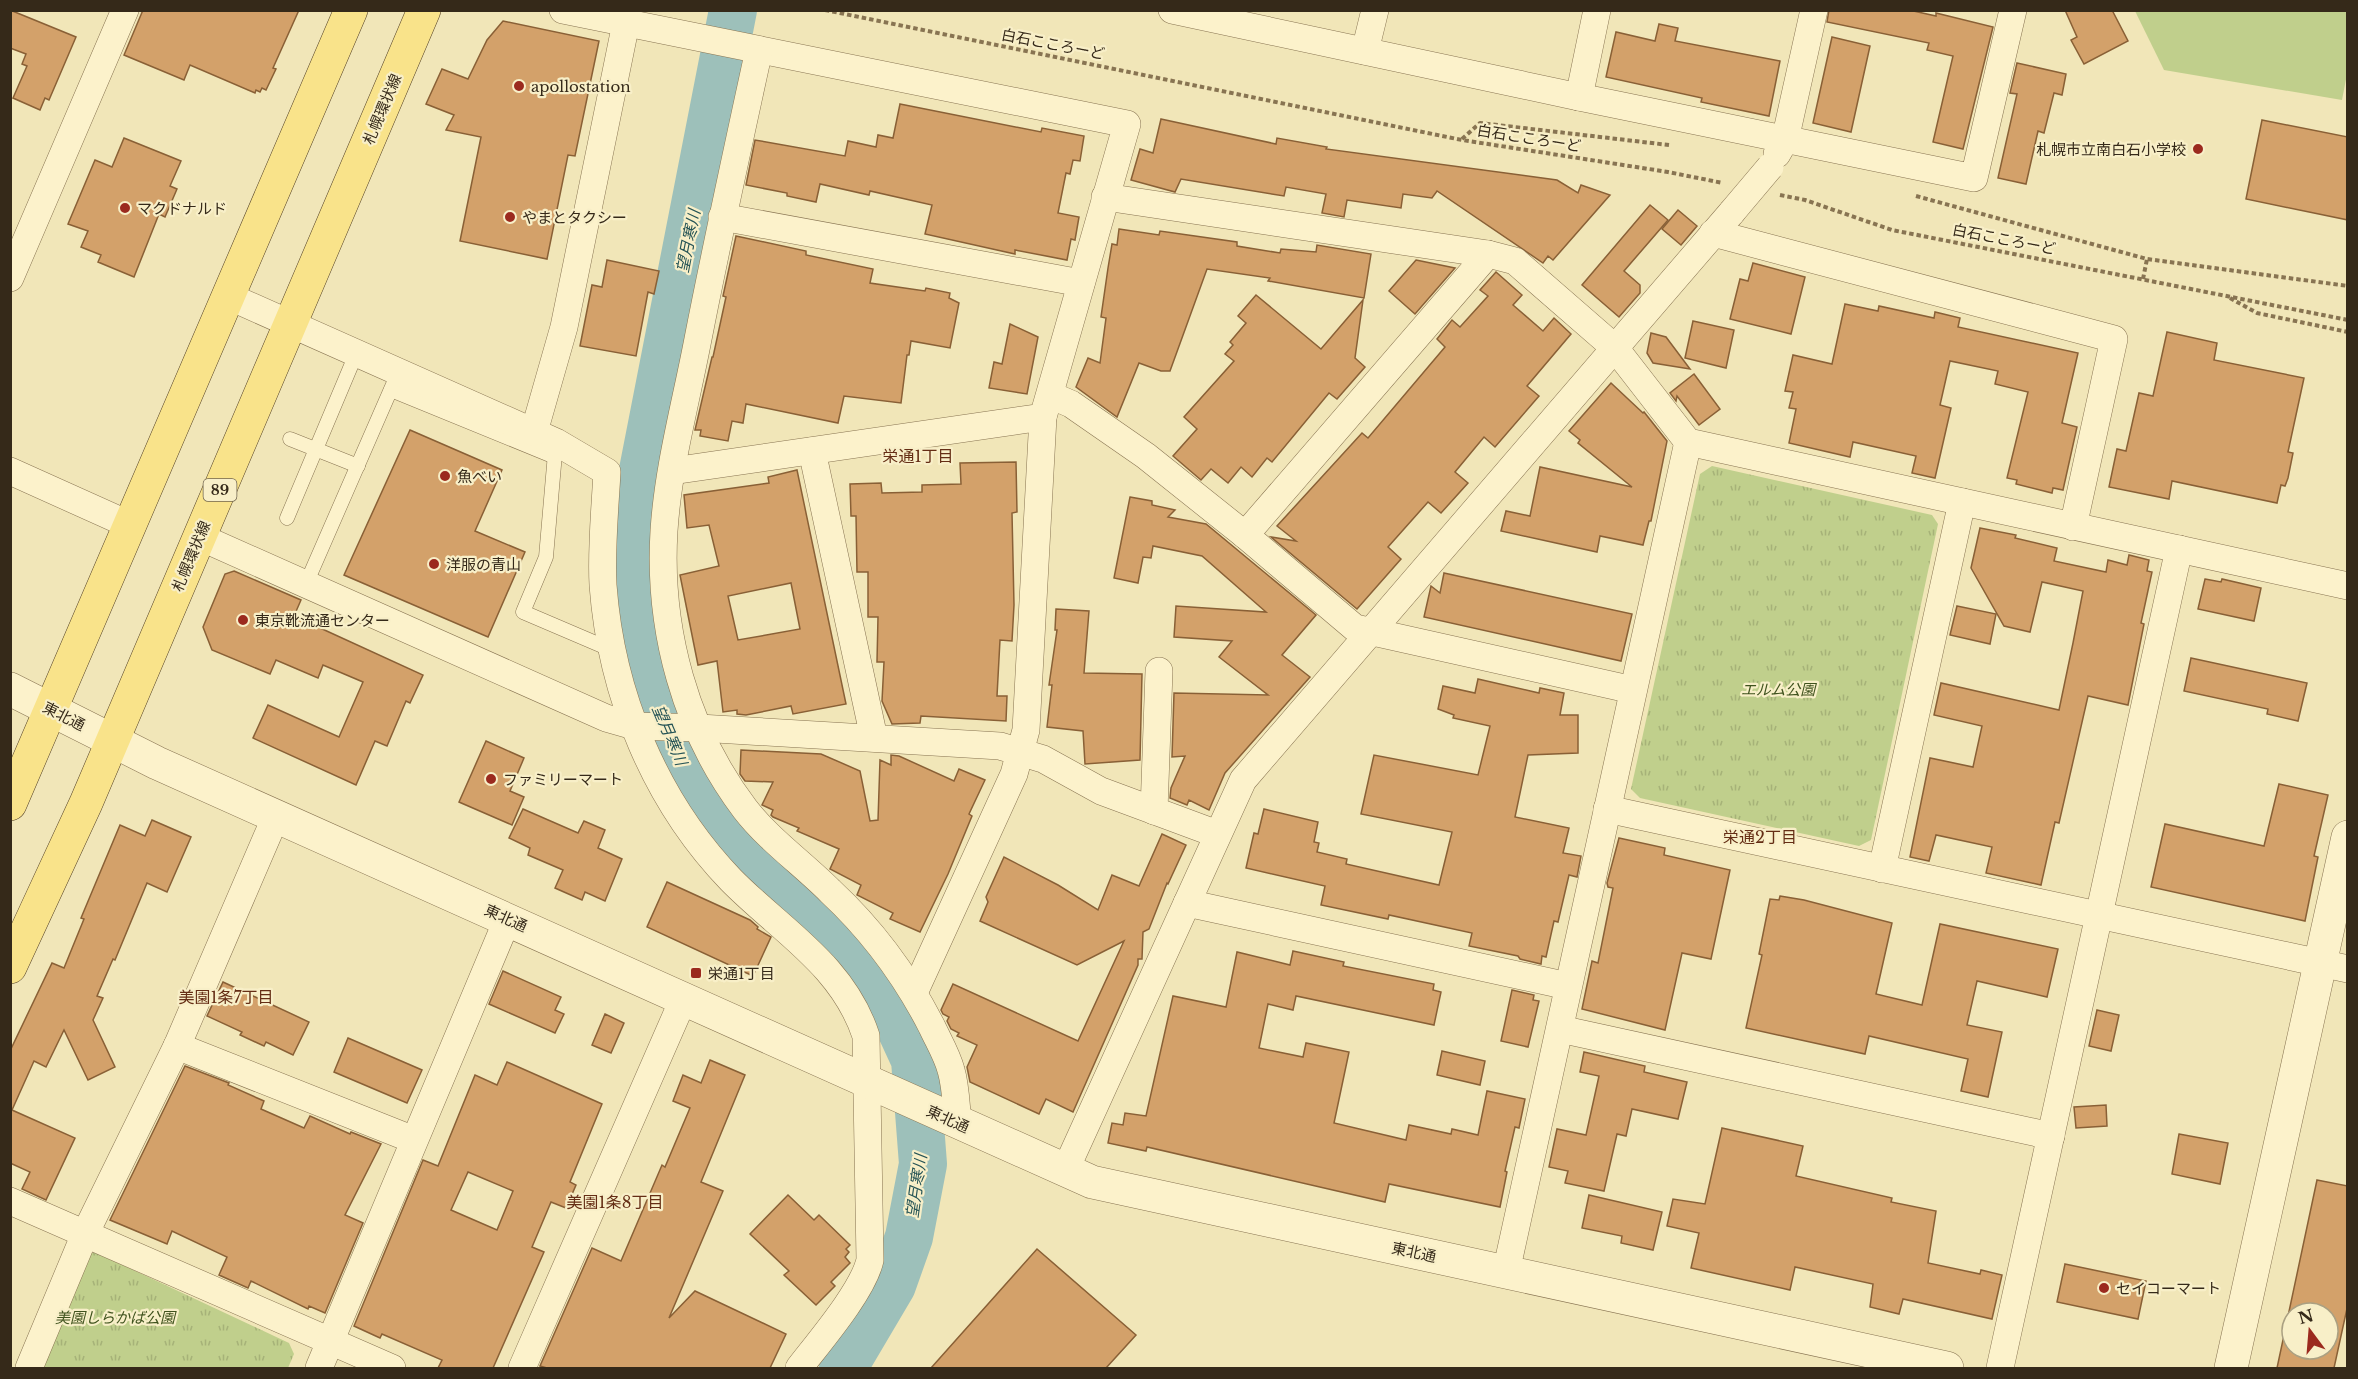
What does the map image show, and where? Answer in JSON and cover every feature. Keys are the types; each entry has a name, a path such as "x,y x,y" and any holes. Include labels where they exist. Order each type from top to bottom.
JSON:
{"main road":[{"path":"10,804 351,10"},
{"name":"札幌環状線","path":"10,967 112,741 424,10"}],"street":[{"path":"10,278 124,10"},
{"path":"563,10 1127,124 1046,406 1026,730 1014,774 914,993"},
{"path":"1172,10 1579,98 1974,178 2013,10"},
{"path":"1365,51 1375,10"},
{"path":"1579,98 1597,10"},
{"path":"1065,1171 1243,780 1713,233 1732,212 1771,180 1785,140 1814,10"},
{"path":"548,444 564,327 626,23"},
{"path":"751,48 722,217 672,471 664,529 667,623 691,728 746,810 779,846 839,899 880,945 914,993 947,1058 952,1075 953,1121"},
{"path":"1106,197 1488,254 1515,261 1615,348 1688,442 2348,586"},
{"path":"722,217 1081,283"},
{"path":"1713,233 2114,339 2073,526"},
{"path":"1245,535 1488,254"},
{"path":"228,296 356,354 394,381 548,444 608,472 603,585 612,650 625,704 643,727 666,794 703,847 731,880 797,938 825,967 858,1013 878,1087 870,1260 867,1271 849,1300 799,1368"},
{"path":"672,471 812,451 1046,406 1071,404 1146,456 1245,535 1355,628 1633,690"},
{"path":"1506,1272 1688,442"},
{"path":"812,451 874,738"},
{"path":"10,471 130,525"},
{"path":"1882,869 1962,502"},
{"path":"200,537 606,718 643,727 1000,746 1043,759 1101,791 1217,834"},
{"path":"2000,1368 2179,549"},
{"path":"1154,811 1158,670"},
{"name":"東北通","path":"10,689 112,741 276,816 508,918 683,1000 1092,1182 1947,1368"},
{"path":"1607,809 2334,967"},
{"path":"28,1368 85,1234 177,1046 276,816"},
{"path":"2231,1368 2334,967 2348,837"},
{"path":"1186,903 1568,986"},
{"path":"319,1368 508,918"},
{"path":"522,1368 683,1000"},
{"path":"1560,1029 2051,1136"},
{"path":"177,1046 414,1140"},
{"path":"10,1202 393,1368"}],"lane":[{"path":"287,518 356,354"},
{"path":"306,584 394,381"},
{"path":"290,439 358,466"},
{"path":"548,444 546,556 523,612 612,650"}],"path":[{"name":"白石こころーど","path":"825,10 1462,140 1668,172 1733,185"},
{"path":"1462,140 1480,123 1681,146"},
{"name":"白石こころーど","path":"1771,180 1804,200 1892,230 2348,320"},
{"path":"1911,194 2147,259 2348,286"},
{"path":"2143,279 2147,259"},
{"name":"白石こころーど","path":"2227,296 2257,313 2348,332"}],"green space":[{"path":"2135,11 2347,11 2347,74 2342,100 2164,70"},
{"name":"エルム公園","path":"1712,466 1932,515 1938,524 1871,840 1859,846 1640,798 1631,789 1700,474"},
{"name":"美園しらかば公園","path":"95,1252 289,1343 294,1354 288,1368 35,1368 85,1255"}],"building":[{"path":"10,10 76,37 49,100 45,98 40,110 13,98 27,66 22,64 26,54 10,48"},
{"path":"143,10 299,10 273,68 276,69 266,90 262,88 260,92 256,90 255,93 190,65 184,80 124,55"},
{"path":"1829,10 1909,10 1936,16 1936,13 1993,27 1963,149 1933,142 1953,56 1927,50 1929,43 1827,22"},
{"path":"2065,10 2112,10 2128,41 2084,64 2071,40 2077,37"},
{"path":"503,21 599,41 575,156 568,155 547,259 460,241 481,137 446,130 454,115 426,104 442,69 468,79 487,40"},
{"path":"1659,24 1678,28 1675,41 1780,61 1769,116 1701,102 1702,98 1606,77 1616,32 1655,41"},
{"path":"1832,37 1870,46 1851,132 1813,123"},
{"path":"2017,63 2066,74 2062,95 2054,93 2044,133 2038,131 2026,184 1998,178 2017,94 2010,93"},
{"path":"900,104 1041,132 1042,128 1084,136 1080,161 1073,160 1070,174 1066,173 1058,213 1079,217 1075,240 1071,239 1067,260 1015,250 1015,254 925,234 932,205 870,191 869,195 820,184 816,202 787,196 787,193 746,185 755,140 845,156 848,141 876,147 878,135 893,138"},
{"path":"1161,119 1276,144 1277,138 1327,147 1326,149 1557,180 1578,193 1581,185 1610,195 1553,260 1548,256 1543,263 1437,191 1432,198 1403,194 1401,208 1347,200 1344,217 1322,213 1326,194 1286,187 1284,196 1181,179 1175,192 1131,180 1140,149 1153,153"},
{"path":"2262,120 2348,137 2348,220 2246,199"},
{"path":"124,138 181,161 170,186 177,189 165,217 159,214 134,277 98,262 101,255 81,247 88,231 68,224 95,160 112,167"},
{"path":"1650,205 1668,220 1624,271 1640,285 1640,293 1619,317 1582,285"},
{"path":"1678,210 1697,226 1681,245 1662,229"},
{"path":"1119,229 1159,235 1160,231 1237,242 1237,246 1280,253 1281,249 1316,252 1317,245 1371,254 1364,298 1268,281 1270,278 1207,269 1170,371 1161,371 1139,363 1117,417 1076,387 1088,358 1100,363 1106,318 1101,317 1112,244 1117,245"},
{"path":"736,236 806,251 806,255 873,269 870,283 925,291 926,288 950,293 949,298 959,303 950,348 911,341 901,403 844,396 838,423 746,404 743,423 732,421 728,441 700,436 701,430 695,430 726,297 723,296"},
{"path":"607,260 659,271 654,294 648,292 636,356 580,346 592,285 602,287"},
{"path":"1416,260 1455,268 1415,314 1389,291"},
{"path":"1753,263 1805,277 1791,334 1730,319 1740,279 1748,281"},
{"path":"1496,272 1522,295 1513,305 1543,331 1554,318 1571,334 1527,386 1539,396 1495,447 1484,437 1455,472 1468,483 1441,513 1428,502 1388,547 1401,559 1357,609 1271,537 1296,541 1277,526 1362,433 1368,438 1445,347 1437,339 1452,320 1460,327 1488,296 1480,290"},
{"path":"1256,295 1321,349 1363,300 1355,358 1365,367 1337,399 1329,393 1272,462 1267,458 1252,477 1241,467 1228,483 1211,469 1201,480 1173,456 1197,429 1184,417 1234,361 1225,354 1233,345 1230,342 1246,323 1238,316"},
{"path":"1845,304 1878,311 1879,306 1934,318 1935,312 1960,318 1958,327 2078,353 2062,423 2077,427 2063,490 2053,488 2052,493 2016,484 2017,480 2007,478 2028,392 1995,384 1998,371 1950,361 1940,405 1951,408 1935,478 1912,473 1916,456 1853,442 1850,457 1789,443 1796,409 1789,408 1793,392 1785,391 1793,355 1832,364"},
{"path":"1693,321 1734,330 1726,368 1685,358"},
{"path":"1010,324 1038,337 1027,394 989,388 994,362 1002,364"},
{"path":"2167,332 2217,343 2214,360 2304,378 2288,452 2293,453 2288,478 2285,486 2281,485 2277,503 2172,481 2169,499 2109,487 2117,449 2126,451 2139,393 2153,396"},
{"path":"1651,333 1666,337 1690,369 1653,363 1647,353"},
{"path":"1694,374 1720,409 1699,425 1677,396 1676,401 1670,393"},
{"path":"1611,383 1644,412 1667,441 1651,521 1649,521 1643,545 1600,536 1597,552 1501,531 1506,511 1530,516 1540,467 1632,487 1578,443 1580,440 1569,431"},
{"name":"洋服の青山","path":"410,430 502,470 475,531 525,552 488,637 344,575"},
{"path":"1016,462 1017,512 1012,513 1014,605 1012,641 1000,640 997,696 1007,696 1006,721 921,716 920,723 892,724 882,701 884,662 877,662 878,617 868,617 868,572 857,572 856,516 851,516 850,484 881,483 882,493 922,492 922,485 961,484 960,463"},
{"path":"797,470 846,704 793,714 791,706 746,715 737,714 737,710 723,712 717,661 698,665 680,575 719,566 709,525 687,528 684,495 769,483 768,477","holes":["791,583 800,629 738,640 728,596"]},
{"path":"1130,497 1152,501 1152,505 1175,510 1168,517 1206,524 1316,615 1282,655 1310,677 1225,773 1209,810 1189,800 1187,805 1170,798 1171,788 1185,756 1172,757 1174,693 1268,695 1219,657 1232,641 1174,637 1176,606 1266,612 1202,556 1153,546 1151,558 1143,557 1138,583 1114,578"},
{"path":"1980,528 2016,535 2015,538 2057,548 2054,561 2106,572 2108,560 2127,565 2129,555 2149,560 2147,571 2152,572 2128,705 2088,696 2059,823 2055,822 2041,885 1986,873 1992,847 1936,835 1929,861 1910,857 1930,758 1973,767 1982,726 1934,715 1941,683 2059,710 2083,591 2042,582 2030,632 2004,626 1971,568"},
{"path":"234,571 301,600 294,616 423,675 410,703 406,701 387,746 375,741 356,785 253,738 268,705 339,737 363,682 323,665 318,678 276,660 270,674 212,650 203,627 225,574"},
{"path":"1444,573 1632,614 1621,661 1424,617 1431,586 1440,593"},
{"path":"2205,579 2221,582 2222,579 2261,588 2254,621 2198,609"},
{"path":"1957,606 1996,614 1990,644 1950,635"},
{"path":"1056,609 1089,611 1084,673 1142,674 1140,760 1085,764 1083,731 1047,727 1052,685 1049,685 1057,630 1055,630"},
{"path":"2191,658 2307,683 2298,721 2267,714 2268,709 2184,691"},
{"path":"1478,679 1539,693 1540,688 1564,693 1560,715 1578,715 1578,753 1528,755 1515,817 1569,828 1563,853 1581,856 1577,877 1569,875 1558,922 1554,921 1546,957 1542,956 1541,964 1520,959 1518,956 1469,946 1472,933 1389,915 1388,919 1321,905 1325,886 1246,868 1254,833 1258,834 1264,809 1318,822 1314,842 1319,843 1317,852 1347,859 1346,864 1439,885 1452,832 1361,814 1374,755 1478,775 1490,726 1453,718 1454,715 1438,709 1443,686 1475,693"},
{"path":"486,741 524,758 510,791 524,797 512,825 459,802"},
{"path":"741,750 821,754 860,771 870,821 878,820 880,760 891,765 891,755 899,756 954,781 959,769 985,780 969,814 972,816 948,874 920,932 890,919 893,913 857,895 861,885 830,869 839,849 797,831 799,828 771,815 773,810 762,805 773,782 745,781 740,774"},
{"path":"2279,784 2328,795 2314,856 2318,857 2305,921 2151,887 2165,824 2264,846"},
{"path":"523,809 578,833 584,821 605,830 598,848 622,859 605,901 585,892 582,900 555,888 563,870 528,855 530,848 509,838"},
{"path":"152,820 191,837 167,892 147,883 115,960 113,959 97,996 103,998 93,1020 115,1067 88,1080 64,1030 46,1067 34,1061 12,1110 75,1138 46,1200 22,1189 30,1172 10,1163 10,1051 52,963 64,968 84,919 81,918 120,825 145,836"},
{"path":"1162,834 1186,845 1167,883 1149,929 1143,932 1142,959 1138,959 1138,965 1073,1112 1046,1099 1039,1114 970,1082 967,1067 977,1045 957,1036 959,1033 951,1029 947,1021 949,1017 941,1010 953,984 1078,1041 1124,941 1077,965 980,921 988,902 986,897 1004,857 1058,885 1098,910 1112,875 1139,886"},
{"path":"1619,838 1665,848 1664,855 1730,870 1711,959 1682,953 1665,1030 1582,1009 1592,961 1598,963 1613,888 1608,887 1607,883"},
{"path":"667,882 750,920 758,927 757,929 771,937 753,976 647,927"},
{"path":"1780,896 1892,923 1876,994 1922,1005 1940,924 2058,949 2047,997 1977,981 1967,1025 2002,1032 1988,1097 1961,1091 1968,1059 1869,1036 1865,1054 1746,1028 1762,955 1759,954 1770,899 1779,900"},
{"path":"1293,951 1344,962 1343,966 1434,984 1433,990 1441,992 1434,1025 1296,996 1293,1010 1268,1004 1259,1048 1303,1057 1306,1043 1349,1052 1334,1123 1406,1140 1409,1125 1451,1134 1452,1129 1478,1135 1487,1091 1525,1099 1519,1128 1515,1127 1500,1207 1389,1184 1385,1202 1147,1147 1146,1151 1108,1143 1112,1123 1123,1125 1125,1113 1146,1116 1173,996 1226,1007 1237,952 1290,965"},
{"path":"503,971 561,997 555,1010 564,1014 555,1033 489,1004"},
{"path":"223,982 309,1022 293,1055 266,1042 264,1046 240,1035 242,1032 207,1016"},
{"path":"1512,990 1534,995 1533,1000 1539,1001 1528,1047 1501,1041"},
{"path":"2097,1010 2119,1015 2111,1051 2089,1046"},
{"path":"605,1014 624,1023 611,1053 592,1045"},
{"path":"348,1038 422,1070 407,1103 334,1072"},
{"path":"1442,1051 1485,1061 1480,1085 1437,1075"},
{"path":"1584,1052 1645,1066 1644,1072 1687,1082 1678,1119 1632,1109 1626,1136 1617,1134 1604,1191 1565,1183 1568,1171 1549,1167 1557,1129 1586,1135 1599,1076 1580,1072"},
{"path":"710,1060 745,1075 701,1182 723,1191 669,1318 695,1291 786,1334 770,1368 547,1368 540,1366 592,1248 621,1261 662,1165 665,1167 690,1108 673,1101 683,1075 701,1083"},
{"path":"507,1062 602,1104 570,1182 576,1185 566,1208 551,1202 532,1247 544,1252 493,1368 438,1368 442,1360 382,1334 380,1338 354,1326 423,1160 438,1166 475,1075 497,1085","holes":["468,1172 513,1191 497,1230 451,1210"]},
{"path":"185,1066 229,1083 228,1085 264,1101 261,1109 304,1128 310,1116 350,1134 351,1132 381,1144 345,1215 363,1223 325,1313 309,1306 308,1309 251,1281 248,1288 219,1275 227,1257 172,1231 167,1244 110,1220"},
{"path":"2106,1105 2107,1126 2076,1128 2074,1107"},
{"path":"1722,1128 1803,1146 1796,1176 1892,1198 1891,1202 1936,1211 1928,1263 1980,1274 1981,1270 2002,1275 1992,1319 1903,1299 1899,1314 1870,1307 1873,1284 1795,1267 1790,1290 1691,1268 1699,1233 1667,1226 1673,1199 1705,1204"},
{"path":"2179,1134 2228,1143 2220,1184 2172,1174"},
{"path":"2317,1180 2348,1186 2348,1304 2340,1341 2340,1301 2291,1301"},
{"path":"788,1195 814,1220 819,1215 850,1245 846,1249 849,1252 845,1257 850,1263 831,1282 835,1286 816,1305 784,1275 789,1271 750,1234"},
{"path":"1589,1195 1662,1212 1653,1250 1621,1243 1622,1236 1582,1228"},
{"path":"1037,1249 1136,1335 1106,1368 931,1368"},
{"path":"2065,1264 2146,1281 2138,1319 2057,1302"},
{"path":"2280,1354 2280,1361 2336,1361 2334,1368 2277,1368"}],"waterway":[{"name":"望月寒川","path":"733,10 637,501 634,601 640,647 657,708 672,746 706,805 750,855 832,928 872,977 892,1010 915,1060 923,1164 909,1237 892,1285 843,1368"}],"place":[{"name":"apollostation","path":"519,86"},
{"name":"札幌市立南白石小学校","path":"2198,149"},
{"name":"マクドナルド","path":"125,208"},
{"name":"やまとタクシー","path":"510,217"},
{"name":"魚べい","path":"445,476"},
{"name":"洋服の青山","path":"434,564"},
{"name":"東京靴流通センター","path":"243,620"},
{"name":"ファミリーマート","path":"491,779"},
{"name":"栄通1丁目","path":"696,973"},
{"name":"セイコーマート","path":"2104,1288"}],"district":[{"name":"栄通1丁目","path":"918,456"},
{"name":"栄通2丁目","path":"1760,837"},
{"name":"美園1条7丁目","path":"226,997"},
{"name":"美園1条8丁目","path":"615,1202"}]}
